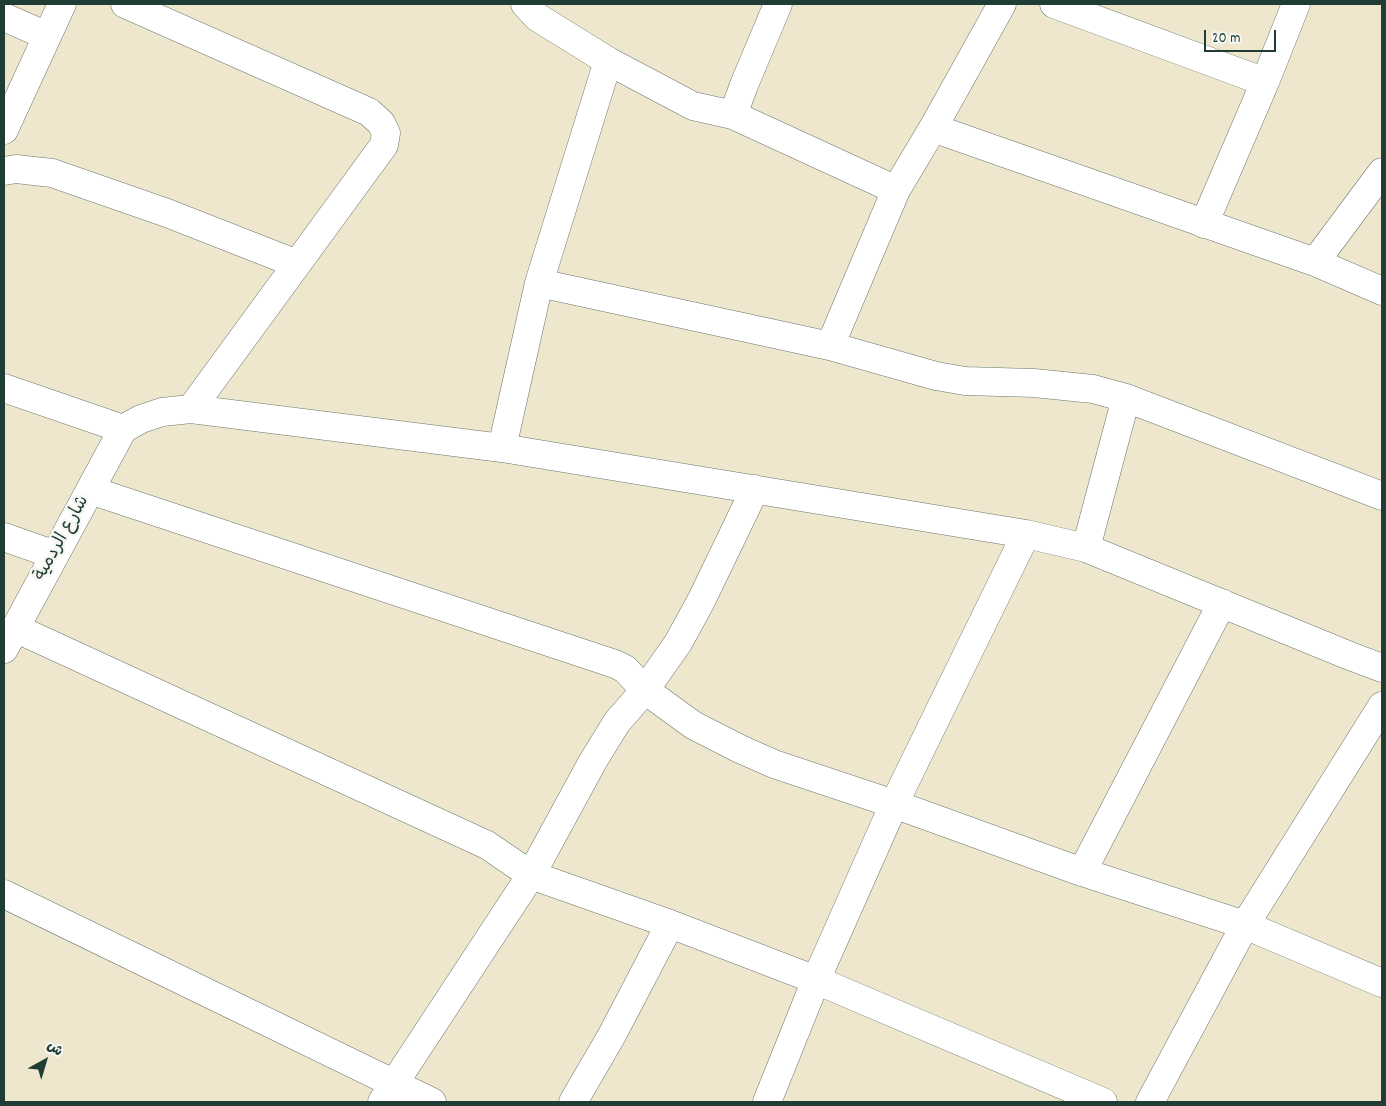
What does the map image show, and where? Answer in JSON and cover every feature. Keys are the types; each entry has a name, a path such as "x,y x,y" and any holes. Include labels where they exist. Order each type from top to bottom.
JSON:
{"street":[{"path":"4,130 62,4"},
{"path":"125,4 369,112 381,123 386,133 384,145 191,410"},
{"path":"525,4 537,17 608,61 693,106 733,115 896,190"},
{"path":"733,115 778,4"},
{"path":"830,346 896,190 1002,4"},
{"path":"1054,4 1265,82"},
{"path":"1204,224 1296,4"},
{"path":"4,17 47,36"},
{"path":"502,448 539,283 608,61"},
{"path":"933,128 1315,262 1382,291"},
{"path":"4,171 16,169 52,173 167,213 297,264"},
{"path":"1315,262 1382,172"},
{"path":"539,283 830,346 936,376 965,381 1034,383 1093,389 1126,398 1382,496"},
{"path":"4,388 123,429 141,418 162,412 191,410 502,448 1026,534 1086,548 1382,668"},
{"path":"1086,548 1126,398"},
{"name":"شارع الردمية","path":"9,638 123,429"},
{"path":"389,1093 531,875 617,722 645,690 682,636 755,489"},
{"path":"90,490 615,664 625,669 645,690 693,725 774,764 894,804 1082,872 1245,925 1382,983"},
{"path":"767,1102 816,980 894,804 1026,534"},
{"path":"4,536 55,554"},
{"path":"1082,872 1222,603"},
{"path":"9,638 487,845 531,875 670,924 816,980 1103,1102"},
{"path":"1150,1102 1245,925 1382,706"},
{"path":"4,894 389,1093 432,1102"},
{"path":"573,1102 612,1035 670,924"}]}
